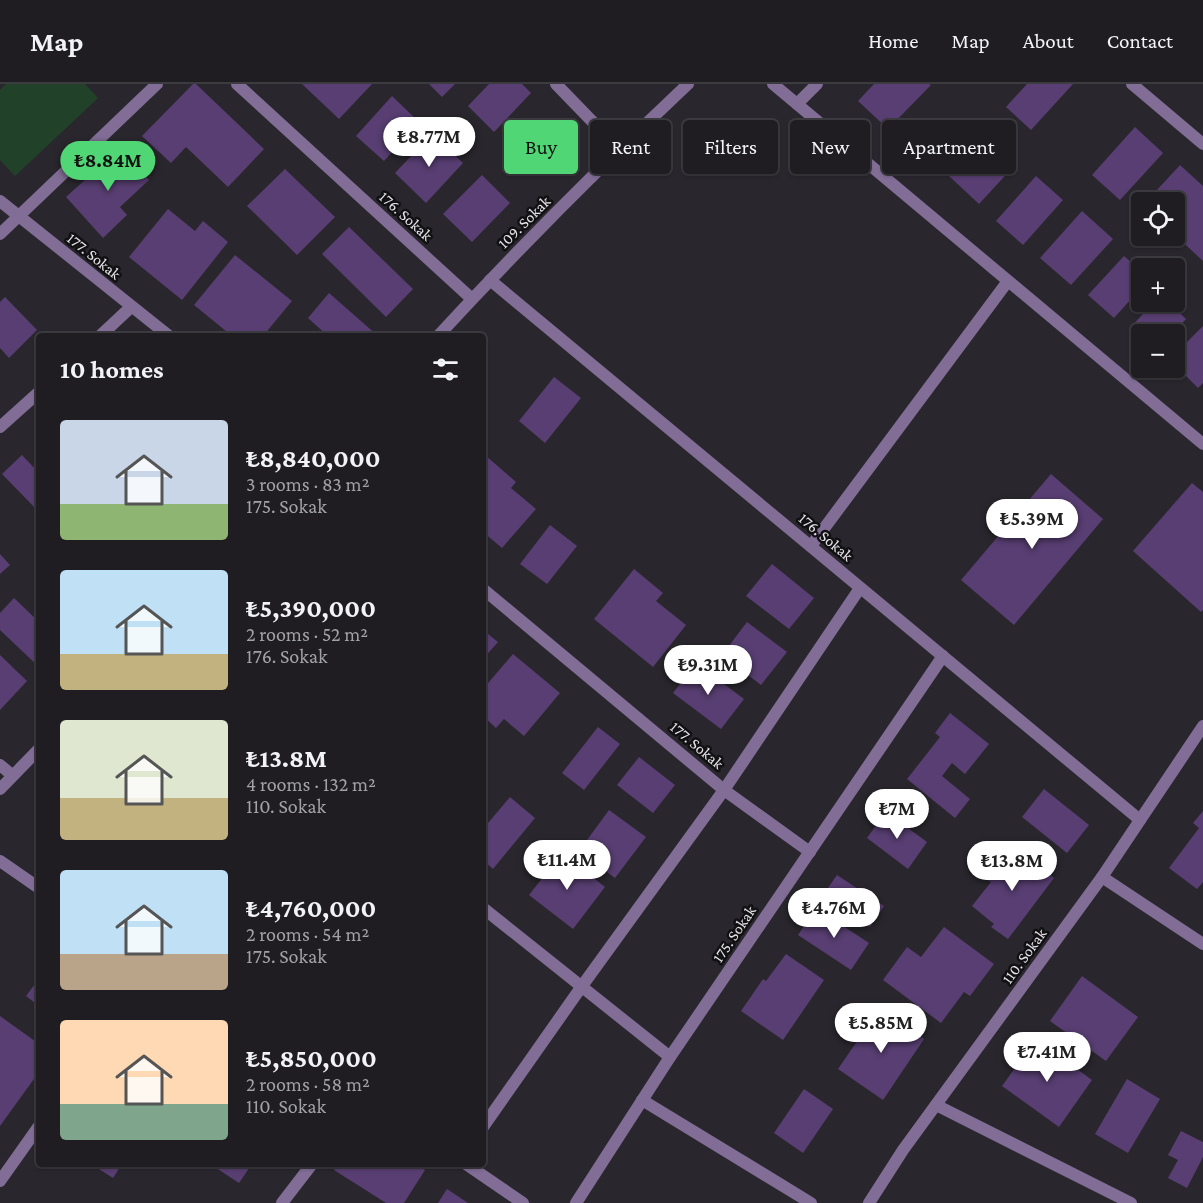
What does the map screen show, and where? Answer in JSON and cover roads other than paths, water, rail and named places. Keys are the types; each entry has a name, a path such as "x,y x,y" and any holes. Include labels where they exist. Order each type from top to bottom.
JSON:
{"street":[{"path":"0,234 157,84"},
{"name":"176. Sokak","path":"237,84 472,298"},
{"path":"555,84 591,120"},
{"name":"109. Sokak","path":"650,120 688,84"},
{"path":"773,84 1203,444"},
{"path":"797,104 817,84"},
{"path":"1132,84 1203,144"},
{"name":"109. Sokak","path":"441,333 472,298 595,174"},
{"name":"177. Sokak","path":"0,201 165,333"},
{"name":"176. Sokak","path":"490,280 1140,820"},
{"path":"811,546 1008,281"},
{"path":"103,333 131,307"},
{"path":"0,427 36,395"},
{"path":"486,1123 724,790 860,588"},
{"name":"177. Sokak","path":"486,592 724,790 810,852"},
{"name":"175. Sokak","path":"576,1203 670,1057 943,656"},
{"name":"110. Sokak","path":"869,1203 903,1150 1102,877 1203,726"},
{"path":"0,789 36,752"},
{"path":"0,765 12,776"},
{"path":"0,861 36,886"},
{"path":"1102,877 1203,944"},
{"path":"486,910 670,1057"},
{"path":"642,1100 811,1203"},
{"path":"936,1105 1131,1203"},
{"path":"0,1181 36,1130"},
{"path":"282,1203 310,1167"},
{"path":"470,1167 524,1203"}]}
